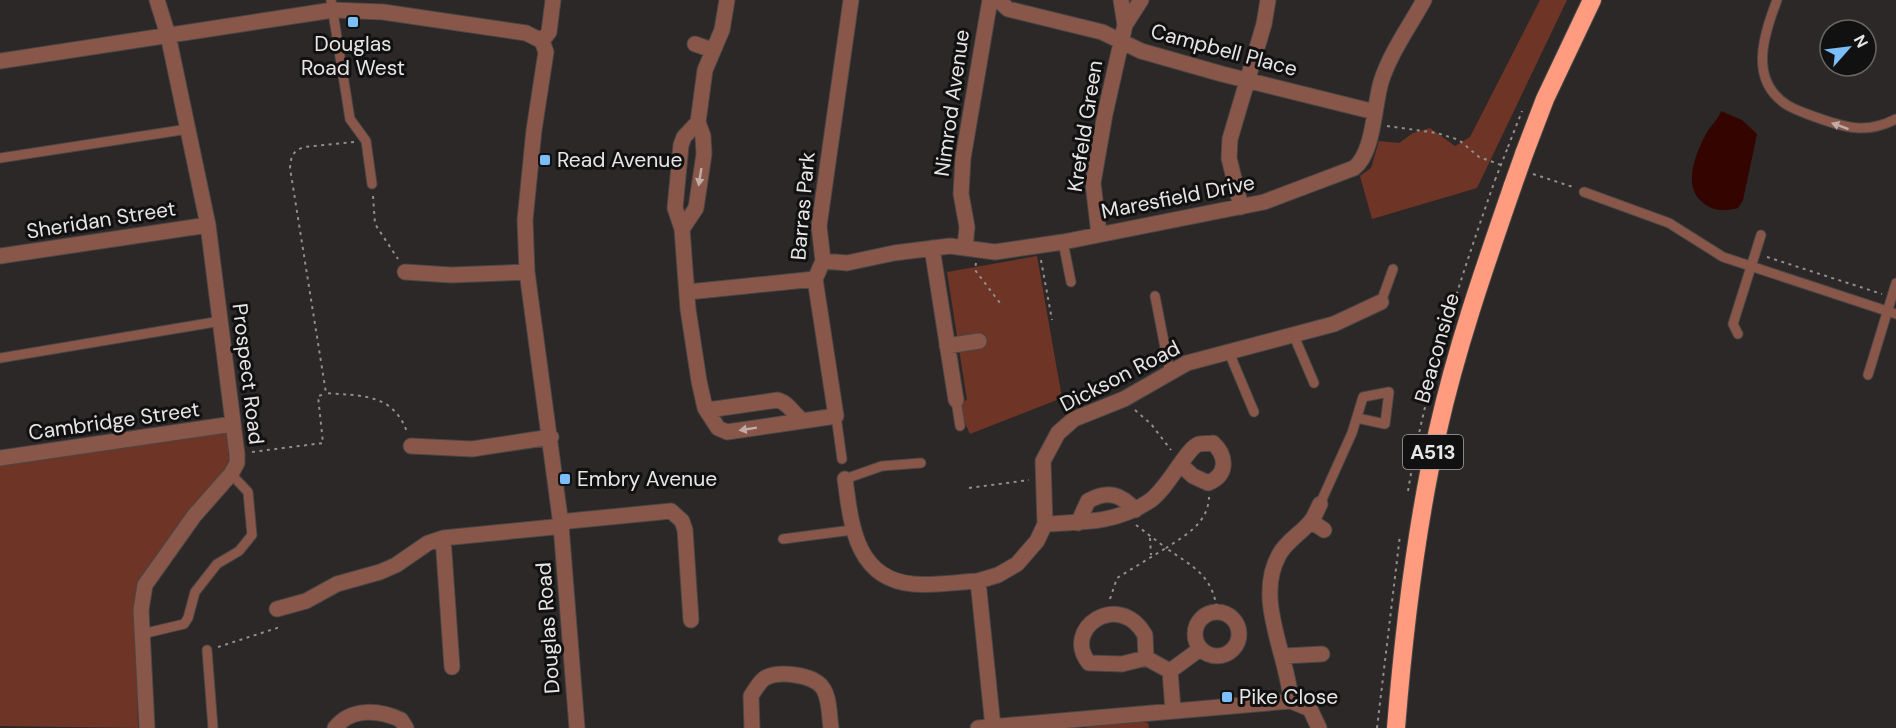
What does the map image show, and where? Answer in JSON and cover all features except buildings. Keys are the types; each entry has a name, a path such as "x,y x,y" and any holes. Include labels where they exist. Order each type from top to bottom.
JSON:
{"highway":[{"name":"Beaconside","path":"1396,728 1402,653 1431,462 1456,358 1504,182 1516,151 1550,90 1592,0"}],"street":[{"name":"Prospect Road","path":"147,728 141,610 145,585 194,516 231,474 237,463 208,225 168,36 157,0"},
{"path":"542,41 549,32 553,0"},
{"path":"682,229 696,208 704,154 704,136 698,122 705,70 722,30 727,0"},
{"name":"Barras Park","path":"836,416 815,279 823,261 819,226 851,0"},
{"name":"Nimrod Avenue","path":"971,250 961,194 963,158 990,0"},
{"name":"Campbell Place","path":"998,0 1008,9 1102,32 1123,33 1141,51 1374,117"},
{"name":"Krefeld Green","path":"1099,234 1093,183 1123,33 1121,0"},
{"name":"Krefeld Green","path":"1123,33 1141,0"},
{"path":"1241,207 1229,158 1230,138 1264,24 1268,0"},
{"name":"Maresfield Drive","path":"823,261 848,263 932,248 995,252 1063,242 1241,207 1274,198 1354,168 1361,163 1382,81 1389,63 1424,0"},
{"path":"0,61 168,36 332,5 526,33 542,41 546,52 534,130 525,220 528,272 561,525"},
{"path":"695,44 712,50"},
{"path":"698,122 684,137 681,145 675,208 682,229 693,340 705,408 718,428 726,432 836,416"},
{"name":"Sheridan Street","path":"0,256 208,225"},
{"path":"932,248 956,400"},
{"path":"405,272 451,275 528,272"},
{"path":"688,292 815,279"},
{"name":"Dickson Road","path":"1045,524 1043,461 1058,433 1074,418 1124,399 1187,363 1334,324 1381,302"},
{"path":"947,346 979,341"},
{"path":"705,408 716,409 778,400 787,403 794,415 802,420"},
{"name":"Cambridge Street","path":"0,458 233,424"},
{"path":"411,447 472,449 551,437"},
{"path":"844,479 852,530 858,548 882,573 912,584 978,581 1008,571 1017,564 1036,541 1045,524 1101,521 1131,512 1158,495 1182,465 1190,450 1199,444 1213,444 1222,451 1225,463 1220,474 1208,483 1193,476 1182,465"},
{"path":"1078,523 1088,501 1105,494 1119,495 1131,512"},
{"path":"1295,702 1274,624 1272,573 1280,552 1311,521 1320,504"},
{"path":"277,609 306,601 337,584 380,572 396,565 428,543 443,538 561,525 570,521 671,511 677,515 685,530 691,620"},
{"path":"1311,521 1324,530"},
{"name":"Douglas Road","path":"561,525 577,728"},
{"path":"443,538 452,667"},
{"path":"978,581 986,727 1075,724 1153,712 1295,702 1310,709 1319,728"},
{"path":"1209,612 1225,613 1236,622 1239,636 1233,650 1220,656 1206,654 1200,649 1196,642 1196,624 1209,612"},
{"path":"1146,658 1146,642 1141,628 1128,616 1112,614 1098,618 1085,631 1084,657 1089,663 1101,665 1146,658 1170,671"},
{"path":"1170,671 1200,649"},
{"path":"1284,656 1322,654"},
{"path":"1170,671 1173,710"},
{"path":"752,728 751,696 766,677 776,675 802,676 814,680 823,688 831,728"},
{"path":"335,728 347,718 371,711 401,720 406,728"},
{"path":"1153,712 1156,728"}],"lane":[{"path":"1777,0 1764,35 1761,52 1764,71 1776,97 1789,107 1849,129 1867,130 1896,119"},
{"path":"332,5 350,118 366,141 372,184"},
{"path":"0,158 188,129"},
{"path":"1584,192 1669,223 1723,257 1892,313"},
{"path":"1738,334 1733,324 1761,235"},
{"path":"1063,242 1071,282"},
{"path":"1381,302 1393,269"},
{"path":"1868,375 1892,313 1892,297 1896,284"},
{"path":"1155,296 1170,373"},
{"path":"0,358 221,321"},
{"path":"1294,336 1314,383"},
{"path":"1228,351 1254,412"},
{"path":"956,400 960,426"},
{"path":"836,416 842,459"},
{"path":"1320,504 1344,454 1357,418"},
{"path":"844,479 882,466 921,463"},
{"path":"142,634 171,629 184,624 188,618 195,592 217,564 239,551 252,535 248,492 231,474"},
{"path":"783,539 852,530"},
{"path":"207,650 213,728"}],"path":[{"path":"1374,117 1459,140 1479,157 1506,166"},
{"path":"326,393 290,168 291,156 296,150 304,147 366,141"},
{"path":"1504,182 1516,151"},
{"path":"1528,172 1584,192"},
{"path":"372,184 375,224 405,272"},
{"path":"1038,246 1052,320"},
{"path":"971,250 975,270 1000,303"},
{"path":"1755,253 1892,297"},
{"path":"237,453 323,443 318,396 326,393 378,398 402,419 411,447"},
{"path":"1124,399 1151,424 1182,465"},
{"path":"969,488 1042,479"},
{"path":"1112,614 1110,596 1118,578 1199,524 1209,511 1208,483"},
{"path":"1131,512 1150,538 1203,574 1215,596 1217,611"},
{"path":"1150,538 1151,555"},
{"path":"207,650 277,628 277,609"}],"shaded area":[{"path":"1540,0 1567,0 1477,188 1372,219 1360,176 1371,168 1379,141 1399,143 1413,133 1430,128 1455,146 1470,137"},
{"path":"1721,111 1742,120 1757,134 1743,200 1738,208 1727,210 1717,210 1703,203 1692,184 1693,167 1699,150"},
{"path":"1037,256 1062,398 970,434 964,421 961,402 967,400 947,272"},
{"path":"227,431 229,459 226,467 139,585 135,596 138,728 0,726 0,464"},
{"path":"1138,720 1148,723 1149,728 1086,728 1091,723"}],"place":[{"name":"Douglas Road West","path":"353,22"},
{"name":"Read Avenue","path":"545,160"},
{"name":"Embry Avenue","path":"565,479"},
{"name":"Pike Close","path":"1227,697"}]}
